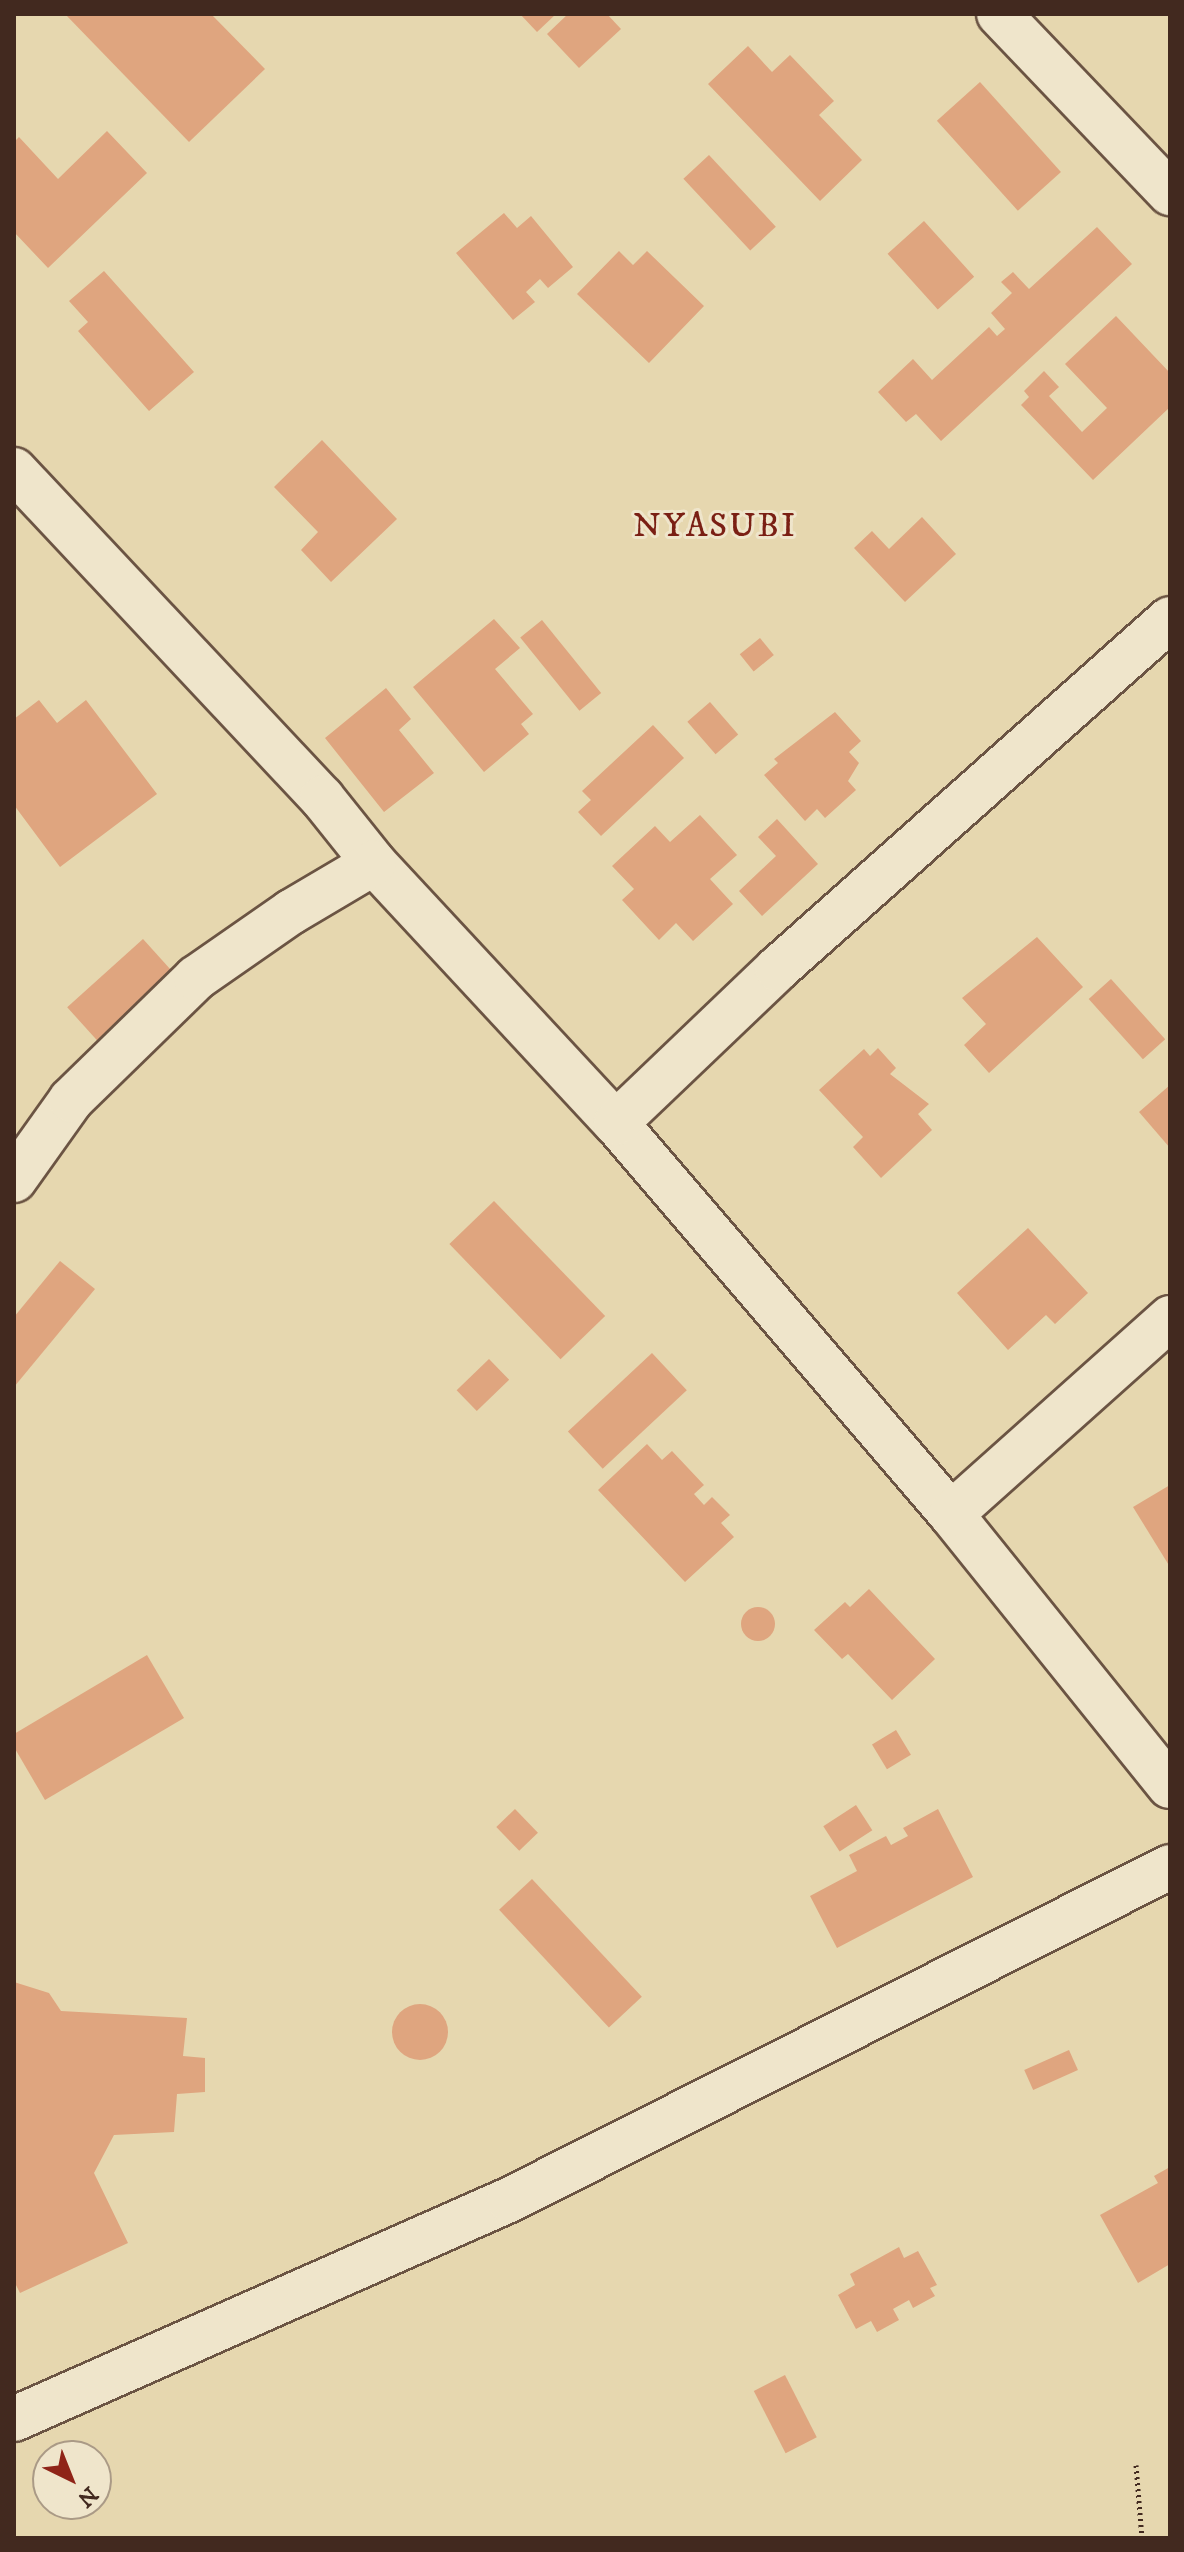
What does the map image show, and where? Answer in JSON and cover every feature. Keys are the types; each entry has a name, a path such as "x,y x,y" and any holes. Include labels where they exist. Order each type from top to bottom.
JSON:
{"street":[{"path":"999,14 1170,193"},
{"path":"14,470 322,798 374,863 616,1123 951,1514 1170,1786"},
{"path":"616,1123 788,958 1170,619"},
{"path":"14,1180 71,1100 196,978 291,912 374,863"},
{"path":"951,1514 1170,1318"},
{"path":"14,2419 509,2200 1170,1867"}],"path":[{"path":"1136,2465 1142,2538"}],"building":[{"path":"65,14 211,14 265,69 189,142"},
{"path":"520,14 556,14 537,32"},
{"path":"568,14 607,14 621,29 579,68 547,34"},
{"path":"748,46 772,72 790,55 834,101 819,115 862,160 820,201 708,84"},
{"path":"980,82 1061,172 1018,211 937,121"},
{"path":"107,131 147,173 48,268 14,232 14,142 19,137 58,179"},
{"path":"709,155 776,227 750,251 683,179"},
{"path":"504,213 517,228 531,216 573,267 548,288 540,279 526,292 535,302 513,320 456,253"},
{"path":"924,221 974,277 938,310 888,254"},
{"path":"1097,227 1132,264 941,441 916,414 906,422 878,392 913,359 932,380 989,327 997,336 1005,329 991,313 1012,293 1001,282 1013,272 1029,289"},
{"path":"619,251 633,265 647,251 704,306 649,363 577,294"},
{"path":"104,271 194,372 149,411 78,331 88,322 69,301"},
{"path":"1116,316 1170,373 1170,407 1093,480 1021,405 1029,397 1024,391 1044,371 1059,387 1049,396 1082,432 1107,408 1065,364"},
{"path":"322,440 397,519 331,582 301,550 318,532 274,487"},
{"path":"922,517 956,554 905,602 854,548 872,531 889,549"},
{"path":"494,619 520,648 495,669 533,714 521,724 529,734 484,772 413,687"},
{"path":"542,620 601,693 579,711 520,638"},
{"path":"760,638 774,655 754,671 740,654"},
{"path":"386,688 411,719 399,730 434,773 384,812 325,738"},
{"path":"39,700 57,723 86,700 157,794 60,867 14,805 14,719"},
{"path":"710,702 738,734 716,754 687,722"},
{"path":"835,712 861,741 849,752 859,763 848,781 856,790 825,818 817,809 805,821 764,775 778,763 774,759"},
{"path":"653,725 684,758 601,836 578,812 591,800 582,791"},
{"path":"700,815 737,855 710,879 733,904 693,941 676,923 659,940 622,900 634,889 612,866 655,826 670,842"},
{"path":"777,819 818,864 762,916 739,891 776,856 758,837"},
{"path":"1037,937 1083,987 989,1073 964,1045 986,1024 962,998"},
{"path":"143,939 181,981 105,1050 67,1007"},
{"path":"1111,979 1165,1039 1143,1059 1089,999"},
{"path":"878,1048 896,1068 890,1074 929,1104 918,1114 932,1130 881,1178 853,1147 863,1137 819,1090 864,1049 870,1056"},
{"path":"1170,1085 1170,1148 1139,1112"},
{"path":"494,1201 605,1316 561,1359 449,1244"},
{"path":"1028,1228 1088,1293 1055,1324 1046,1315 1008,1350 957,1293"},
{"path":"60,1261 95,1289 14,1387 14,1317"},
{"path":"652,1353 687,1390 603,1469 568,1431"},
{"path":"489,1359 509,1380 477,1411 457,1390"},
{"path":"647,1444 662,1460 672,1451 704,1485 694,1494 704,1505 712,1497 730,1515 721,1523 734,1537 685,1582 598,1490"},
{"path":"1170,1485 1170,1567 1133,1507"},
{"path":"869,1589 935,1659 892,1700 848,1654 842,1659 814,1630 845,1602 850,1607"},
{"path":"758,1607 770,1612 775,1624 770,1636 758,1641 746,1636 741,1624 746,1612"},
{"path":"147,1655 184,1718 45,1800 14,1747 14,1734"},
{"path":"896,1730 911,1755 887,1769 872,1744"},
{"path":"856,1805 872,1830 840,1851 823,1826"},
{"path":"515,1809 538,1833 519,1851 496,1827"},
{"path":"938,1809 973,1877 837,1948 810,1896 857,1871 849,1855 886,1836 891,1845 908,1836 903,1828"},
{"path":"532,1879 642,1997 609,2027 499,1910"},
{"path":"14,1982 49,1993 61,2011 187,2018 183,2056 205,2058 205,2092 177,2094 174,2132 114,2135 94,2173 128,2243 20,2293 14,2281"},
{"path":"420,2004 440,2012 448,2032 440,2052 420,2060 400,2052 392,2032 400,2012"},
{"path":"1069,2050 1078,2070 1033,2090 1024,2070"},
{"path":"1170,2167 1170,2264 1138,2283 1100,2215 1158,2183 1154,2176"},
{"path":"899,2247 904,2258 918,2251 937,2285 930,2288 935,2296 913,2308 909,2300 893,2309 899,2320 877,2332 871,2321 856,2329 838,2295 855,2285 850,2274"},
{"path":"785,2375 817,2437 786,2453 754,2391"}],"district":[{"name":"NYASUBI","path":"715,527"}]}
